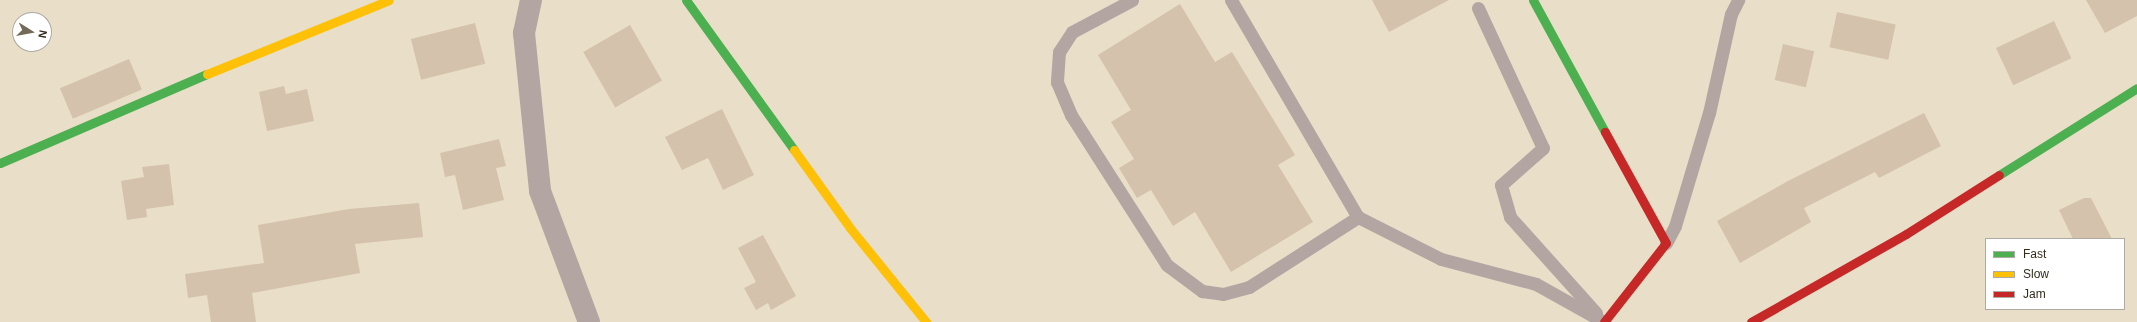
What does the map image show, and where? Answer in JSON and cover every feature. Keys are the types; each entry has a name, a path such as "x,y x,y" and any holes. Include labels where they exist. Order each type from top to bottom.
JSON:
{"street":[{"path":"0,162 282,42 389,0"},
{"path":"515,0 524,33 540,191 589,322"},
{"path":"524,33 531,0"},
{"path":"686,0 850,228 926,322"},
{"path":"1533,0 1666,243 1604,322"},
{"path":"1751,322 1906,234 2137,88"}],"lane":[{"path":"1132,0 1072,32 1059,52 1057,82 1071,115 1167,265 1202,291 1223,294 1249,287 1358,217"},
{"path":"1231,0 1358,217 1442,259 1536,284 1604,322"},
{"path":"1666,243 1675,226 1689,181 1709,113 1731,14 1738,0"},
{"path":"1478,8 1543,148 1501,185 1510,217 1604,322"}],"building":[{"path":"1372,0 1449,0 1389,32"},
{"path":"2086,0 2137,0 2137,16 2105,33"},
{"path":"1180,4 1215,62 1232,52 1295,155 1278,165 1313,222 1231,272 1195,212 1173,226 1151,190 1137,198 1119,168 1134,159 1111,122 1131,110 1098,55"},
{"path":"1837,12 1896,24 1888,60 1830,47"},
{"path":"2054,21 2071,58 2013,85 1996,48"},
{"path":"475,23 485,64 421,80 411,39"},
{"path":"630,25 662,80 615,107 583,52"},
{"path":"1783,44 1814,51 1806,87 1775,80"},
{"path":"129,59 142,89 73,119 60,88"},
{"path":"284,86 286,94 307,89 314,121 267,131 259,92"},
{"path":"722,109 754,175 723,190 708,158 682,170 665,137"},
{"path":"1924,113 1941,146 1879,178 1875,172 1804,208 1811,222 1740,263 1717,221 1788,181"},
{"path":"499,139 506,166 496,168 504,200 463,210 455,175 445,177 440,153"},
{"path":"169,164 174,205 146,209 147,217 127,220 121,181 144,177 142,167"},
{"path":"2084,198 2091,198 2111,238 2073,238 2059,210"},
{"path":"419,203 423,237 355,244 360,273 252,293 256,322 211,322 207,295 188,298 185,274 264,263 258,225 349,209"},
{"path":"763,235 796,296 771,310 768,303 756,310 744,288 756,282 738,248"}],"traffic: fast":[{"path":"686,0 794,150"},
{"path":"1533,0 1605,132"},
{"path":"0,163 207,74"},
{"path":"1999,175 2137,88"}],"traffic: slow":[{"path":"207,74 389,0"},
{"path":"794,150 850,228 926,322"}],"traffic: jam":[{"path":"1604,322 1666,243 1605,132"},
{"path":"1751,322 1906,234 1999,175"}]}
